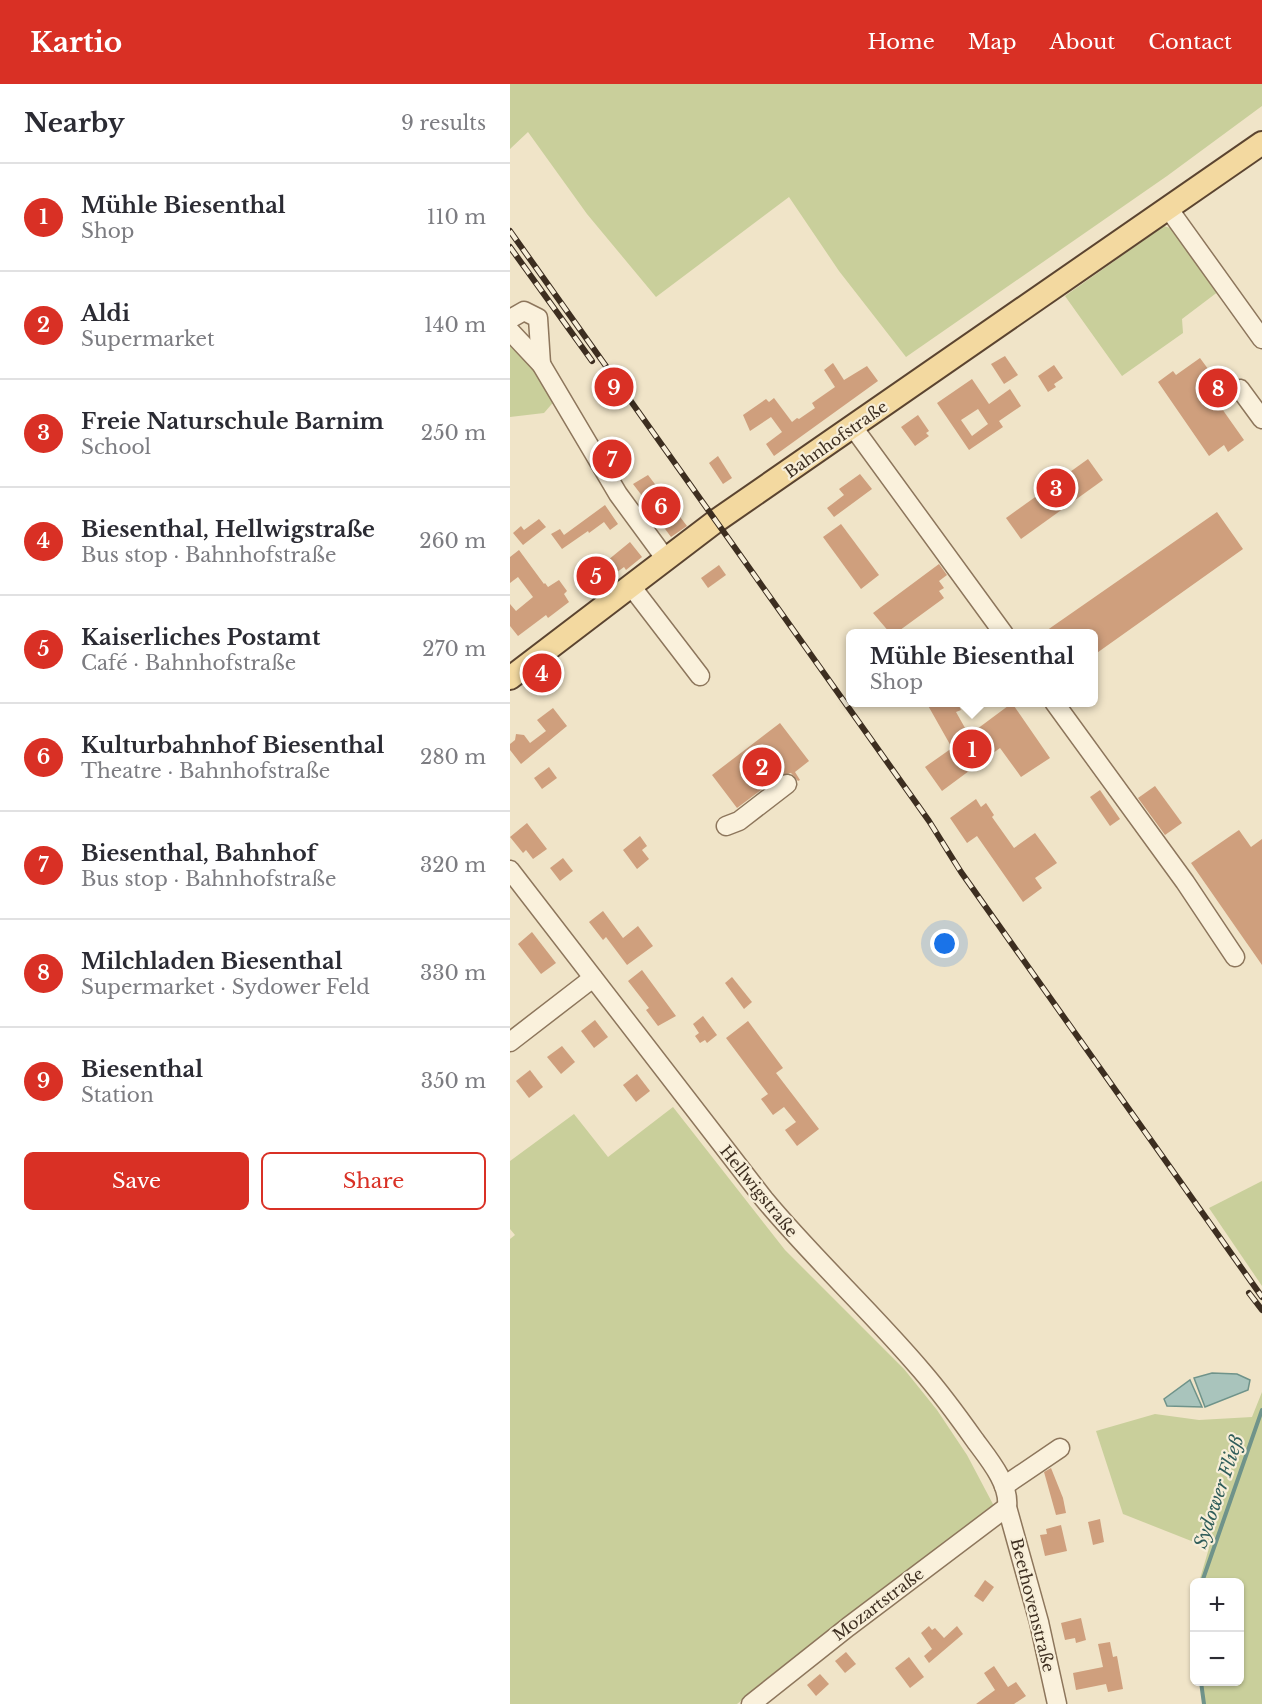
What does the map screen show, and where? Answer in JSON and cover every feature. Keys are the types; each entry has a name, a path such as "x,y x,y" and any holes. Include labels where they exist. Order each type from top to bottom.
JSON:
{"main road":[{"name":"Bahnhofstraße","path":"510,678 632,586 665,558 1262,142"}],"street":[{"path":"1168,208 1262,339"},
{"path":"510,319 524,311 537,318 541,364"},
{"path":"510,331 541,364 618,494 665,558"},
{"path":"1240,388 1262,419"},
{"path":"853,427 1001,629"},
{"path":"632,586 700,676"},
{"path":"1058,707 1185,882 1235,957"},
{"path":"726,826 739,821 787,783"},
{"name":"Hellwigstraße","path":"510,870 786,1226 911,1358 937,1389 985,1455 1004,1486 1008,1497 1007,1507"},
{"path":"510,1042 593,978"},
{"path":"1004,1486 1060,1448"},
{"name":"Mozartstraße","path":"751,1704 848,1627 1007,1507"},
{"name":"Beethovenstraße","path":"1007,1507 1039,1622 1057,1704"}],"green space":[{"path":"510,84 1262,84 1262,106 1167,176 906,357 839,271 789,197 656,297 587,214 528,132 510,149"},
{"path":"1164,226 1173,229 1219,291 1182,319 1183,333 1122,376 1065,296"},
{"path":"510,341 534,367 557,398 544,413 510,417"},
{"path":"673,1107 785,1250 904,1369 937,1410 967,1455 995,1508 737,1704 510,1704 510,1239 515,1235 510,1229 510,1161 574,1114 608,1157"},
{"path":"1262,1181 1262,1286 1209,1208"},
{"path":"1262,1392 1262,1704 1204,1704 1200,1686 1244,1686 1244,1578 1200,1578 1209,1548 1123,1514 1096,1431 1155,1414 1199,1420 1252,1417"}],"water":[{"path":"1212,1373 1237,1374 1250,1380 1248,1390 1205,1407 1194,1378"},
{"path":"1190,1380 1202,1407 1167,1406 1164,1399"}],"building":[{"path":"1005,356 1018,375 1004,384 991,364"},
{"path":"1200,358 1211,373 1214,371 1232,397 1220,406 1244,440 1228,452 1224,445 1209,456 1158,382 1173,371 1176,375"},
{"path":"833,363 844,380 867,366 878,381 774,456 766,444 782,432 771,417 750,431 743,415 766,399 769,402 774,398 792,422 799,419 815,408 812,403 835,387 824,370"},
{"path":"1054,365 1063,378 1054,384 1056,387 1048,392 1038,376"},
{"path":"972,379 989,404 1010,389 1021,406 999,421 1003,427 969,450 937,403","holes":["978,409 988,424 972,436 961,420"]},
{"path":"918,415 929,431 926,433 929,436 915,446 901,427"},
{"path":"718,456 732,478 723,484 709,463"},
{"path":"1088,459 1103,480 1021,539 1006,518"},
{"path":"860,474 872,489 834,517 827,508 844,495 839,489"},
{"path":"648,475 687,526 671,537 657,518 652,521 641,505 646,501 633,484"},
{"path":"605,505 618,524 610,530 604,522 562,549 551,534 560,529 564,535"},
{"path":"1217,512 1243,549 1098,652 1098,629 1049,629"},
{"path":"539,519 546,527 523,545 513,533 521,526 524,530"},
{"path":"841,524 879,575 861,589 823,537"},
{"path":"630,542 642,557 626,570 624,567 593,590 581,575 599,562 602,565"},
{"path":"519,550 548,587 559,580 567,591 564,594 569,602 548,618 546,615 518,636 510,626 510,604 516,611 533,597 518,577 510,583 510,557"},
{"path":"939,564 947,575 939,581 944,588 939,591 944,598 901,629 887,629 873,613"},
{"path":"719,565 726,575 708,588 701,578"},
{"path":"929,707 960,707 961,710 956,712 969,735 1007,707 1015,707 1050,758 1021,777 1000,748 942,791 925,767 952,748"},
{"path":"553,708 567,726 521,764 510,750 510,744 515,740 516,734 524,735 530,743 546,731 537,720"},
{"path":"780,723 809,761 795,772 800,780 798,781 791,773 781,775 737,808 712,775"},
{"path":"549,767 557,778 542,789 534,778"},
{"path":"1155,786 1182,823 1165,835 1138,798"},
{"path":"1100,790 1120,819 1110,826 1090,797"},
{"path":"976,799 981,807 986,803 994,815 992,817 1014,848 1035,833 1057,863 1035,878 1042,888 1023,902 977,836 967,843 950,818"},
{"path":"527,823 547,849 533,859 526,850 523,853 510,837"},
{"path":"1239,830 1251,847 1262,839 1262,965 1191,863"},
{"path":"640,836 647,846 642,850 649,859 637,869 623,850"},
{"path":"563,858 573,871 560,881 550,868"},
{"path":"603,911 623,938 638,926 653,946 627,965 606,937 603,940 589,922"},
{"path":"532,932 556,963 541,974 518,944"},
{"path":"642,970 676,1016 658,1026 646,1010 649,1008 628,981"},
{"path":"732,977 752,1002 744,1009 725,983"},
{"path":"703,1016 717,1035 707,1043 705,1040 700,1043 695,1036 699,1033 693,1024"},
{"path":"595,1020 608,1037 594,1048 581,1031"},
{"path":"748,1021 783,1068 776,1073 819,1129 797,1146 785,1130 796,1122 784,1107 773,1115 761,1099 768,1094 726,1038"},
{"path":"562,1046 575,1062 561,1074 547,1057"},
{"path":"530,1070 543,1087 529,1098 516,1081"},
{"path":"637,1074 650,1091 636,1102 623,1085"},
{"path":"1051,1468 1063,1498 1066,1513 1056,1515 1044,1472"},
{"path":"1100,1519 1104,1542 1093,1545 1088,1522"},
{"path":"1061,1525 1067,1551 1045,1556 1040,1535 1047,1534 1046,1529"},
{"path":"985,1580 994,1587 983,1602 974,1596"},
{"path":"1081,1618 1086,1640 1076,1643 1075,1638 1065,1640 1061,1623"},
{"path":"929,1626 932,1630 935,1628 944,1638 957,1626 963,1634 929,1663 924,1656 932,1649 921,1633"},
{"path":"1110,1642 1113,1657 1117,1656 1123,1689 1108,1692 1106,1684 1076,1690 1073,1673 1103,1667 1098,1644"},
{"path":"846,1652 856,1664 845,1673 835,1661"},
{"path":"909,1657 924,1677 910,1688 895,1668"},
{"path":"994,1666 1008,1687 1016,1682 1026,1696 1014,1704 976,1704 995,1690 984,1673"},
{"path":"820,1674 829,1684 816,1696 807,1685"}],"waterway":[{"name":"Sydower Fließ","path":"1203,1578 1262,1410"},
{"name":"Sydower Fließ","path":"1202,1686 1204,1704"}],"railway":[{"path":"510,231 846,704"},
{"path":"510,247 592,361"},
{"path":"848,707 929,821 961,872 1262,1297"},
{"path":"1249,1293 1262,1310"}],"place":[{"name":"Biesenthal","path":"614,387"},
{"name":"Milchladen Biesenthal","path":"1218,388"},
{"name":"Biesenthal, Bahnhof","path":"612,459"},
{"name":"Freie Naturschule Barnim","path":"1056,488"},
{"name":"Kulturbahnhof Biesenthal","path":"661,506"},
{"name":"Kaiserliches Postamt","path":"596,576"},
{"name":"Biesenthal, Hellwigstraße","path":"542,673"},
{"name":"Mühle Biesenthal","path":"972,749"},
{"name":"Aldi","path":"762,767"}]}
